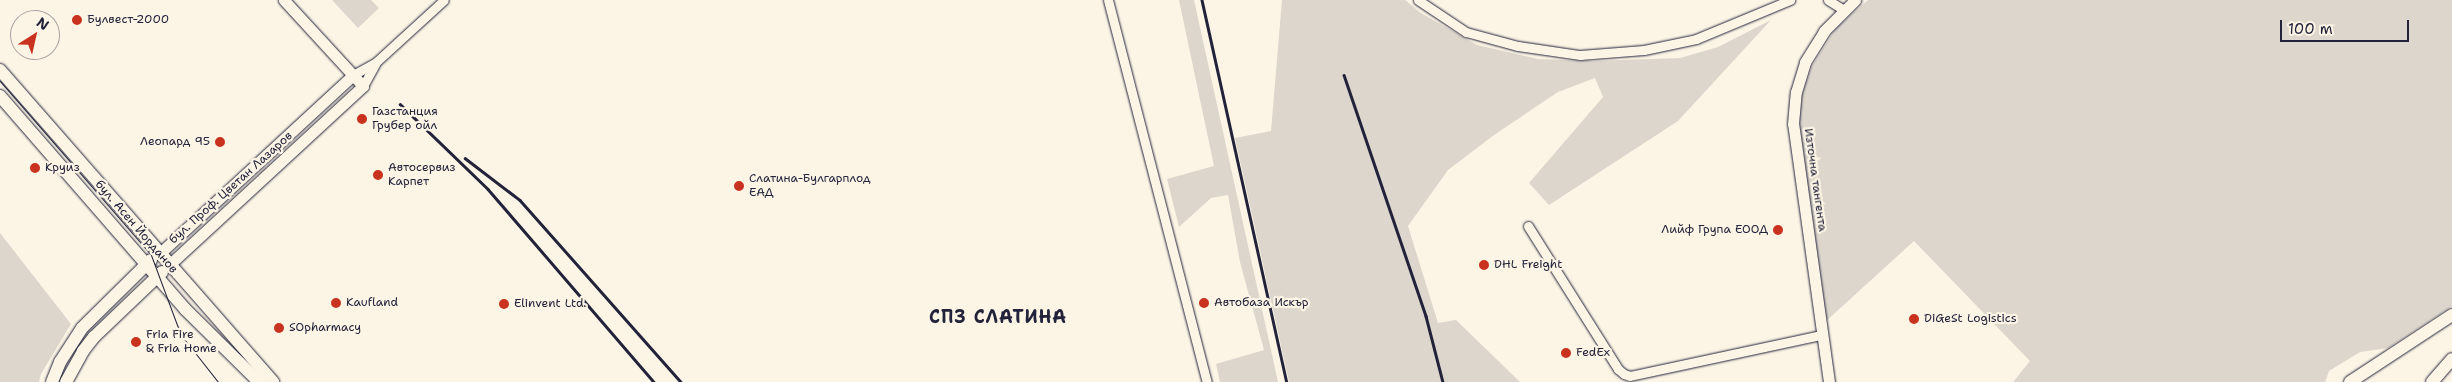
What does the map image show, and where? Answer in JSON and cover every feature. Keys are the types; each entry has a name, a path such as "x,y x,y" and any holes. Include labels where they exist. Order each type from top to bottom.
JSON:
{"main road":[{"name":"бул. Асен Йорданов","path":"0,70 159,254 273,382"},
{"name":"бул. Асен Йорданов","path":"0,96 185,309 259,382"},
{"name":"бул. Проф. Цветан Лазаров","path":"52,382 60,362 82,328 146,264 159,254"},
{"name":"бул. Проф. Цветан Лазаров","path":"66,382 76,363 94,337 169,265"},
{"path":"2350,382 2452,315"},
{"path":"2432,382 2452,359"}],"street":[{"path":"284,0 363,86 375,64"},
{"path":"352,75 375,64 444,0"},
{"path":"1108,0 1207,382"},
{"path":"1418,0 1466,32 1518,46 1580,55 1644,50 1696,39 1790,0"},
{"path":"1828,0 1844,10"},
{"name":"Източна тангента","path":"1829,382 1793,124 1796,92 1805,62 1824,31 1855,0"},
{"name":"бул. Проф. Цветан Лазаров","path":"159,254 352,75"},
{"name":"бул. Проф. Цветан Лазаров","path":"169,265 363,86"},
{"path":"1528,226 1618,369 1624,374 1630,376 1822,335"}],"shaded area":[{"path":"332,0 371,0 379,8 358,28"},
{"path":"1179,0 1194,0 1278,382 1220,382 1216,364 1264,350 1240,262 1228,195 1211,198 1179,227 1167,179 1214,166"},
{"path":"1282,0 1405,0 1421,13 1477,45 1538,59 1593,61 1680,58 1718,47 1771,20 1678,121 1549,205 1529,183 1603,97 1595,78 1558,92 1494,135 1448,170 1408,226 1438,323 1456,320 1520,382 1289,382 1235,138 1271,131"},
{"path":"1868,0 2452,0 2452,306 2388,348 2360,352 2329,371 2325,382 2013,382 2030,361 1914,241 1825,322 1799,124 1802,94 1812,66 1836,28"},
{"path":"0,233 71,324 41,374 39,382 0,382"}],"tram line":[{"path":"0,81 151,255 177,325 185,340 218,382"}],"railway":[{"path":"1202,0 1287,382"},
{"path":"1344,75 1426,316 1443,382"},
{"path":"400,104 488,189 654,382"},
{"path":"465,158 520,200 681,382"}],"place":[{"name":"Булвест-2000","path":"77,20"},
{"name":"Газстанция Грубер ойл","path":"362,119"},
{"name":"Леопард 95","path":"220,142"},
{"name":"Круиз","path":"35,168"},
{"name":"Автосервиз Карпет","path":"378,175"},
{"name":"Слатина-Булгарплод ЕАД","path":"739,186"},
{"name":"Лийф Група ЕООД","path":"1778,230"},
{"name":"DHL Freight","path":"1484,265"},
{"name":"Kaufland","path":"336,303"},
{"name":"Автобаза Искър","path":"1204,303"},
{"name":"Elinvent Ltd.","path":"504,304"},
{"name":"DiGeSt Logistics","path":"1914,319"},
{"name":"SOpharmacy","path":"279,328"},
{"name":"Fria Fire & Fria Home","path":"136,342"},
{"name":"FedEx","path":"1566,353"}],"district":[{"name":"СПЗ СЛАТИНА","path":"998,317"}]}
